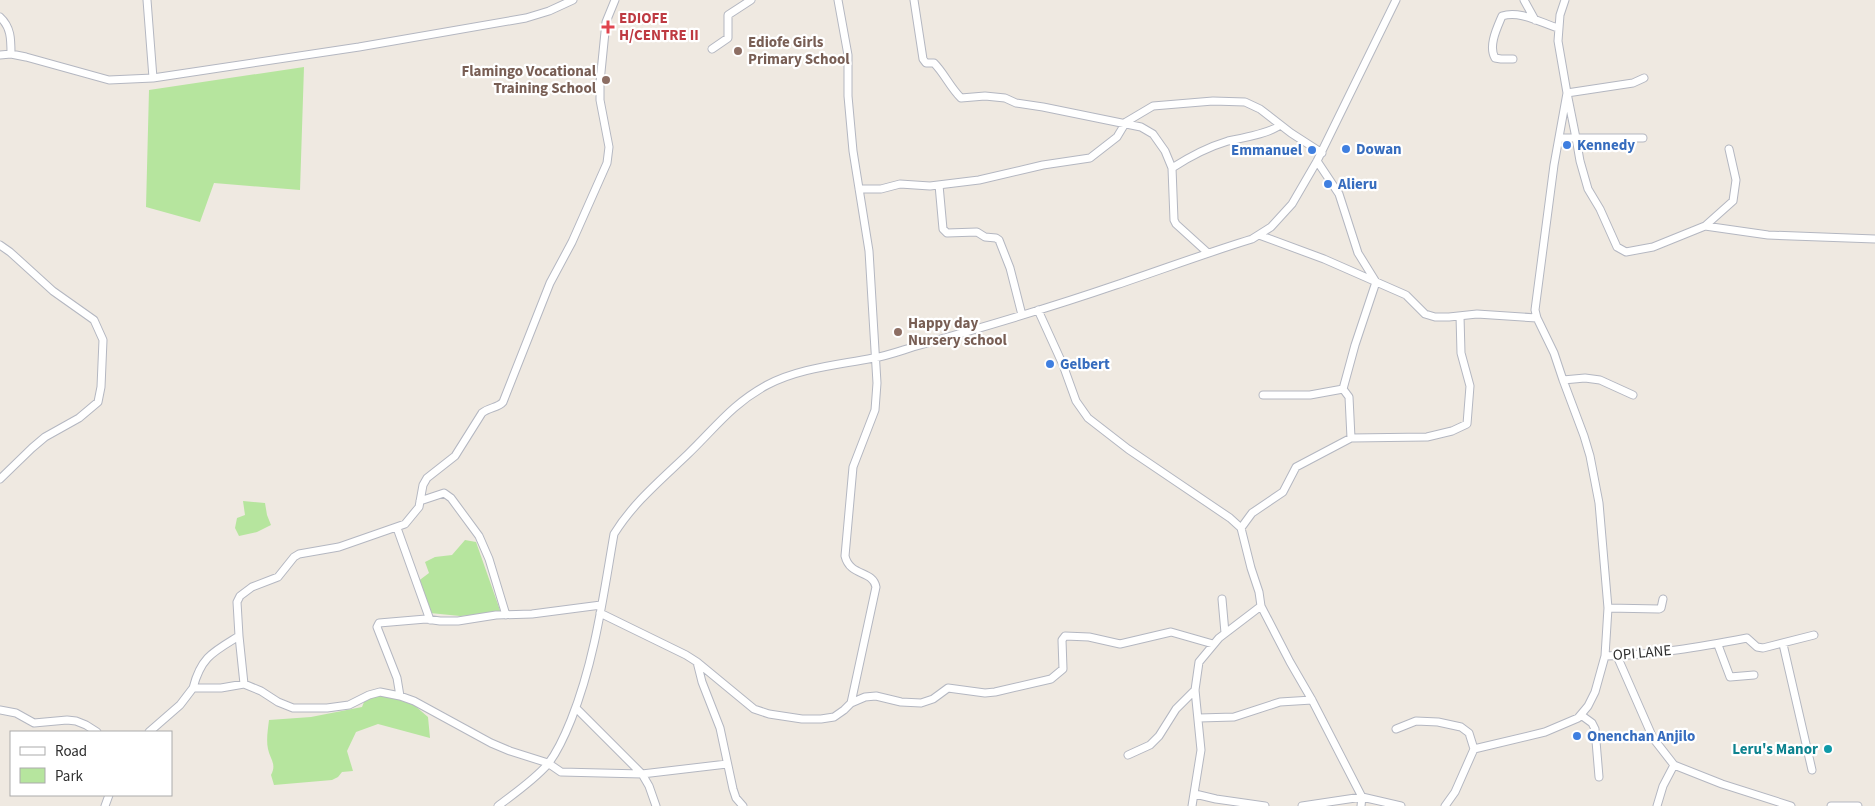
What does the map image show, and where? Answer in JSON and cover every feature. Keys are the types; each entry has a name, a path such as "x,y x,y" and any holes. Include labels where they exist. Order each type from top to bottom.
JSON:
{"street":[{"path":"147,0 152,78"},
{"path":"0,55 11,54 109,80 152,78 359,47 526,18 549,11 574,0"},
{"path":"244,684 237,602 240,596 252,587 278,577 299,554 330,549 406,524 419,507 423,485 427,478 455,456 482,413 488,408 501,405 504,402 550,283 562,263 602,178 607,163 609,147 600,100 600,82 606,22 615,0"},
{"path":"712,49 728,38 728,16 751,0"},
{"path":"838,0 848,56 848,96 859,189 869,251 876,404 853,467 845,556 846,563 851,568 872,578 876,587 851,703"},
{"path":"914,0 923,59 926,62 934,63 938,67 952,90 961,98 1005,98 1016,103 1126,122 1141,127 1153,134 1165,151 1172,168 1174,220 1208,253"},
{"path":"498,806 529,782 548,764 564,738 592,658 614,534 624,517 740,401 769,384 796,374 875,358 1022,315 1260,235 1282,217 1292,204 1317,161 1396,0"},
{"path":"1524,0 1535,20"},
{"path":"1565,0 1558,28 1559,53 1580,161 1588,189 1600,209 1617,247 1626,252 1653,247 1705,226 1733,201 1736,180 1729,149"},
{"path":"1514,59 1501,60 1495,58 1492,53 1493,41 1502,16 1507,14 1535,20 1558,28"},
{"path":"0,17 5,22 10,33 11,54"},
{"path":"1567,93 1634,82 1644,78"},
{"path":"1474,749 1545,732 1582,715 1595,692 1605,656 1608,608 1599,503 1584,436 1554,353 1537,318 1535,302 1554,165 1567,93"},
{"path":"859,189 881,189 900,184 940,185 979,180 1043,165 1090,158 1117,137 1126,122 1153,106 1213,101 1245,102 1260,109 1280,125 1322,152"},
{"path":"1172,168 1190,156 1226,142 1273,130 1280,125"},
{"path":"1560,138 1643,138"},
{"path":"1317,161 1339,194 1358,253 1376,282"},
{"path":"940,185 943,229 947,233 976,232 985,237 999,240 1010,268 1022,315"},
{"path":"1705,226 1768,235 1875,240"},
{"path":"1260,235 1290,245 1406,295 1425,314 1435,317 1495,315 1537,318"},
{"path":"0,245 53,291 94,320 103,340 101,387 98,402 79,418 45,437 0,479"},
{"path":"1343,389 1355,345 1376,282"},
{"path":"1038,310 1076,402 1088,418 1128,449 1230,518 1241,528 1259,592 1261,606 1362,797 1361,806"},
{"path":"1241,528 1252,513 1283,492 1296,467 1351,438 1427,437 1452,431 1467,424 1470,386 1462,353 1460,316"},
{"path":"1564,380 1600,380 1633,395"},
{"path":"1263,395 1310,395 1343,389"},
{"path":"1343,389 1349,397 1351,438"},
{"path":"420,501 444,493 451,498 479,536 489,559 506,614"},
{"path":"397,528 430,620"},
{"path":"1222,599 1225,633"},
{"path":"1608,608 1659,609 1663,599"},
{"path":"400,696 397,678 377,625 379,623 430,620 458,621 506,614 532,614 601,605"},
{"path":"1192,806 1201,760 1199,718 1195,690 1199,662 1213,644 1225,633 1261,606"},
{"path":"600,613 697,662 754,709 769,714 802,719 834,717 851,703 865,697 876,696 901,702 921,703 933,699 948,688 985,693 1051,679 1063,669 1062,640 1065,636 1120,644 1171,632 1213,644"},
{"path":"1812,770 1783,644 1814,635"},
{"path":"150,731 180,705 193,688 203,661 220,647 239,636"},
{"name":"OPI LANE","path":"1605,656 1679,650 1718,645 1747,638 1757,647 1763,648 1783,644"},
{"path":"1718,645 1730,677 1754,675"},
{"path":"1617,656 1653,738 1674,764 1722,784 1791,806"},
{"path":"697,662 702,682 720,728 735,794 744,806"},
{"path":"193,688 221,688 244,684 293,708 327,708 349,705 380,692 400,696 414,701 491,743 548,764 561,772 642,774 727,764"},
{"path":"1128,755 1150,745 1159,736 1176,709 1195,690"},
{"path":"1199,718 1234,717 1280,702 1312,700"},
{"path":"576,708 642,774 649,786 656,806"},
{"path":"0,710 16,713 34,723 76,721 95,731"},
{"path":"1582,715 1592,723 1595,729 1599,777"},
{"path":"1396,729 1416,721 1438,722 1462,727 1469,733 1474,749 1455,792 1445,806"},
{"path":"1657,806 1663,786 1674,764"},
{"path":"1195,794 1265,806"},
{"path":"1302,806 1362,797 1401,806"},
{"path":"1831,806 1858,806"}],"green space":[{"path":"304,67 300,190 214,183 200,222 146,207 149,90"},
{"path":"243,501 265,503 271,525 257,532 239,536 235,528 237,518 245,515"},
{"path":"465,540 476,542 501,613 460,616 430,613 417,582 429,573 425,562 435,557 452,555"},
{"path":"382,694 414,705 428,717 430,738 378,724 356,732 347,751 353,771 342,772 332,780 274,785 271,775 273,765 267,746 269,720 311,717 362,707 366,697"}],"place":[{"name":"EDIOFE H/CENTRE II","path":"608,27"},
{"name":"Ediofe Girls Primary School","path":"738,51"},
{"name":"Flamingo Vocational Training School","path":"606,80"},
{"name":"Kennedy","path":"1567,145"},
{"name":"Dowan","path":"1346,149"},
{"name":"Emmanuel","path":"1312,150"},
{"name":"Alieru","path":"1328,184"},
{"name":"Happy day Nursery school","path":"898,332"},
{"name":"Gelbert","path":"1050,364"},
{"name":"Onenchan Anjilo","path":"1577,736"},
{"name":"Leru's Manor","path":"1828,749"}]}
